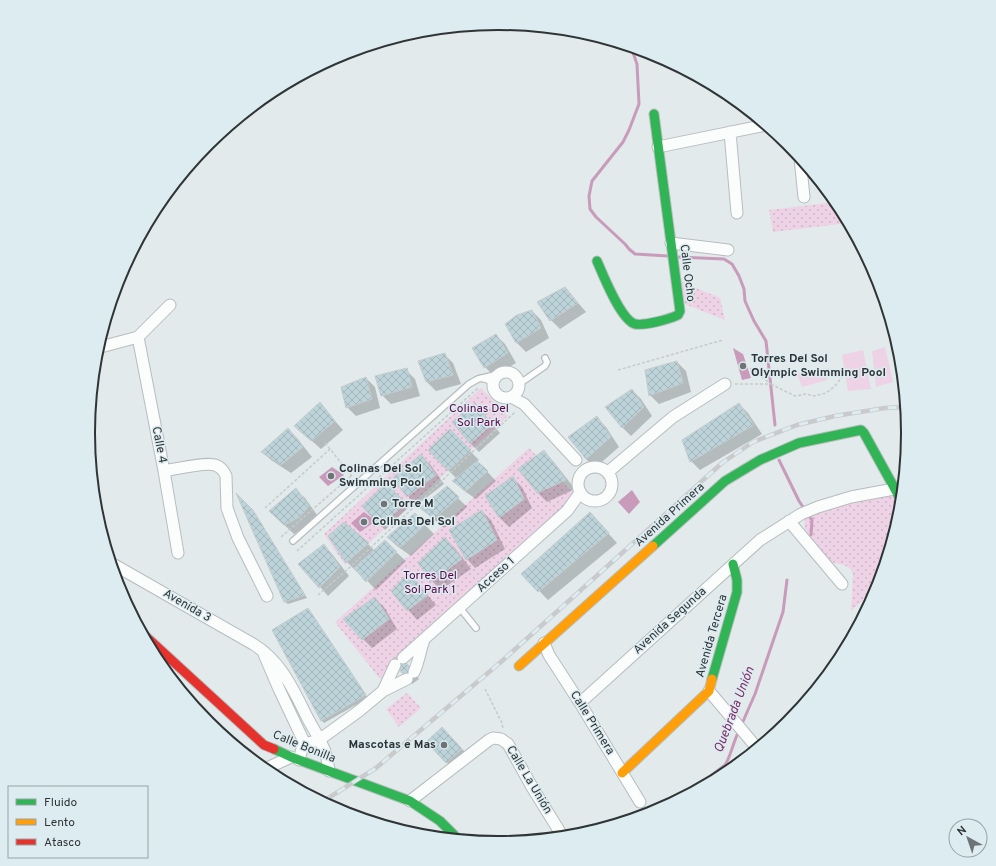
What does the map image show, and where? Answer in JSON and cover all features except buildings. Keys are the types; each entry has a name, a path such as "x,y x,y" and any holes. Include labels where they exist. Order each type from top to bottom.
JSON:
{"street":[{"name":"Calle Ocho","path":"597,261 624,316 634,324 640,324 678,315 680,311 654,114"},
{"path":"658,148 760,127"},
{"path":"730,132 737,213"},
{"path":"801,167 804,197"},
{"path":"672,252 728,250"},
{"path":"105,346 138,337 170,305"},
{"name":"Calle 4","path":"138,337 178,553"},
{"path":"509,373 514,375 517,379 514,392 506,398 497,394 494,390 495,382 509,373"},
{"path":"608,472 673,417 725,384"},
{"path":"514,392 576,460 590,468"},
{"name":"Avenida Primera","path":"519,666 725,481 760,460 799,442 849,431 861,430 894,489"},
{"path":"576,460 580,476"},
{"path":"164,471 210,464 220,467 226,476 227,508 238,538 267,596"},
{"path":"596,467 603,468 608,472 612,482 610,492 604,499 599,501 584,496 578,481 584,471 596,467"},
{"path":"894,489 897,493"},
{"name":"Avenida Segunda","path":"580,703 760,540 789,521 818,507 851,497 894,489"},
{"name":"Acceso 1","path":"383,691 399,662 584,496"},
{"path":"789,521 842,584"},
{"name":"Avenida Tercera","path":"622,773 709,691 737,592 737,580 733,564"},
{"name":"Avenida 3","path":"118,567 262,650 282,670 324,747 329,771"},
{"name":"Acceso 1","path":"319,740 359,711 383,691 410,676 416,668 424,640"},
{"name":"Calle Primera","path":"544,643 549,655 640,802"},
{"name":"Calle Bonilla","path":"156,646 264,745 410,801 440,821 453,834"},
{"path":"262,650 305,744"},
{"path":"709,691 754,744"},
{"name":"Calle La Unión","path":"410,801 489,740 493,738 504,740 508,744 532,787 560,831"},
{"path":"272,766 295,758 305,744 319,740"}],"lane":[{"path":"514,392 545,366 547,362 545,358"},
{"path":"478,379 495,382"},
{"path":"293,541 469,384 478,379 485,379 495,382"},
{"path":"460,608 476,628"}],"path":[{"path":"618,370 723,340"},
{"path":"750,368 771,384 795,396 806,394 814,396 826,393 835,386 842,377"},
{"path":"495,382 498,398 514,392"},
{"path":"725,384 771,384"},
{"path":"297,551 480,386"},
{"path":"318,595 524,404"},
{"path":"325,443 358,483"},
{"path":"265,508 330,449"},
{"path":"281,537 351,476"},
{"path":"485,689 502,723 504,740"}],"green space":[{"path":"829,203 842,224 773,232 769,210"},
{"path":"682,282 720,298 725,320 685,304"},
{"path":"885,347 893,382 876,387 872,351"},
{"path":"863,350 871,389 848,391 842,355"},
{"path":"830,368 827,380 802,387 797,373"},
{"name":"Colinas Del Sol Park","path":"481,388 508,416 345,565 324,534"},
{"name":"Torres Del Sol Park 1","path":"529,448 575,495 380,679 335,622"},
{"path":"894,494 896,497 880,563 865,598 851,611 853,574 850,568 831,562 805,529 804,520 820,510 860,500"},
{"path":"407,693 421,708 399,727 386,709"}],"shaded area":[{"name":"Torres Del Sol Olympic Swimming Pool","path":"733,348 743,354 751,378 742,380"},
{"name":"Colinas Del Sol Swimming Pool","path":"332,467 344,475 328,486 319,477"},
{"path":"632,490 640,502 629,514 618,502"},
{"name":"Colinas Del Sol","path":"364,512 376,521 360,532 351,523"}],"waterway":[{"name":"Quebrada Unión","path":"633,53 637,64 639,104 623,142 592,181 589,196 590,209 596,217 635,254 668,256"},
{"name":"Quebrada Unión","path":"677,257 724,259 732,264 744,289 745,301 754,321 766,341 775,425"},
{"name":"Quebrada Unión","path":"779,460 803,507"},
{"name":"Quebrada Unión","path":"809,516 812,520 811,535"},
{"name":"Quebrada Unión","path":"741,726 755,694 783,612 787,580"},
{"name":"Quebrada Unión","path":"718,771 725,765 739,731"}],"railway":[{"path":"329,798 376,768 502,661 722,463 753,442 797,425 835,416 885,408 900,407"}],"traffic: fast":[{"path":"597,261 618,306 630,321 635,324 645,324 678,315 680,311 654,114"},
{"path":"653,546 725,481 760,460 799,443 861,430 897,492"},
{"path":"712,679 737,592 737,580 733,564"},
{"path":"274,749 291,757 410,801 440,821 453,834"}],"traffic: slow":[{"path":"519,666 653,546"},
{"path":"622,773 709,691 712,679"}],"traffic: jam":[{"path":"156,646 264,745 274,749"}],"place":[{"name":"Torres Del Sol Olympic Swimming Pool","path":"743,366"},
{"name":"Colinas Del Sol Swimming Pool","path":"331,476"},
{"name":"Torre M","path":"384,504"},
{"name":"Colinas Del Sol","path":"364,522"},
{"name":"Mascotas e Mas","path":"444,745"}]}
